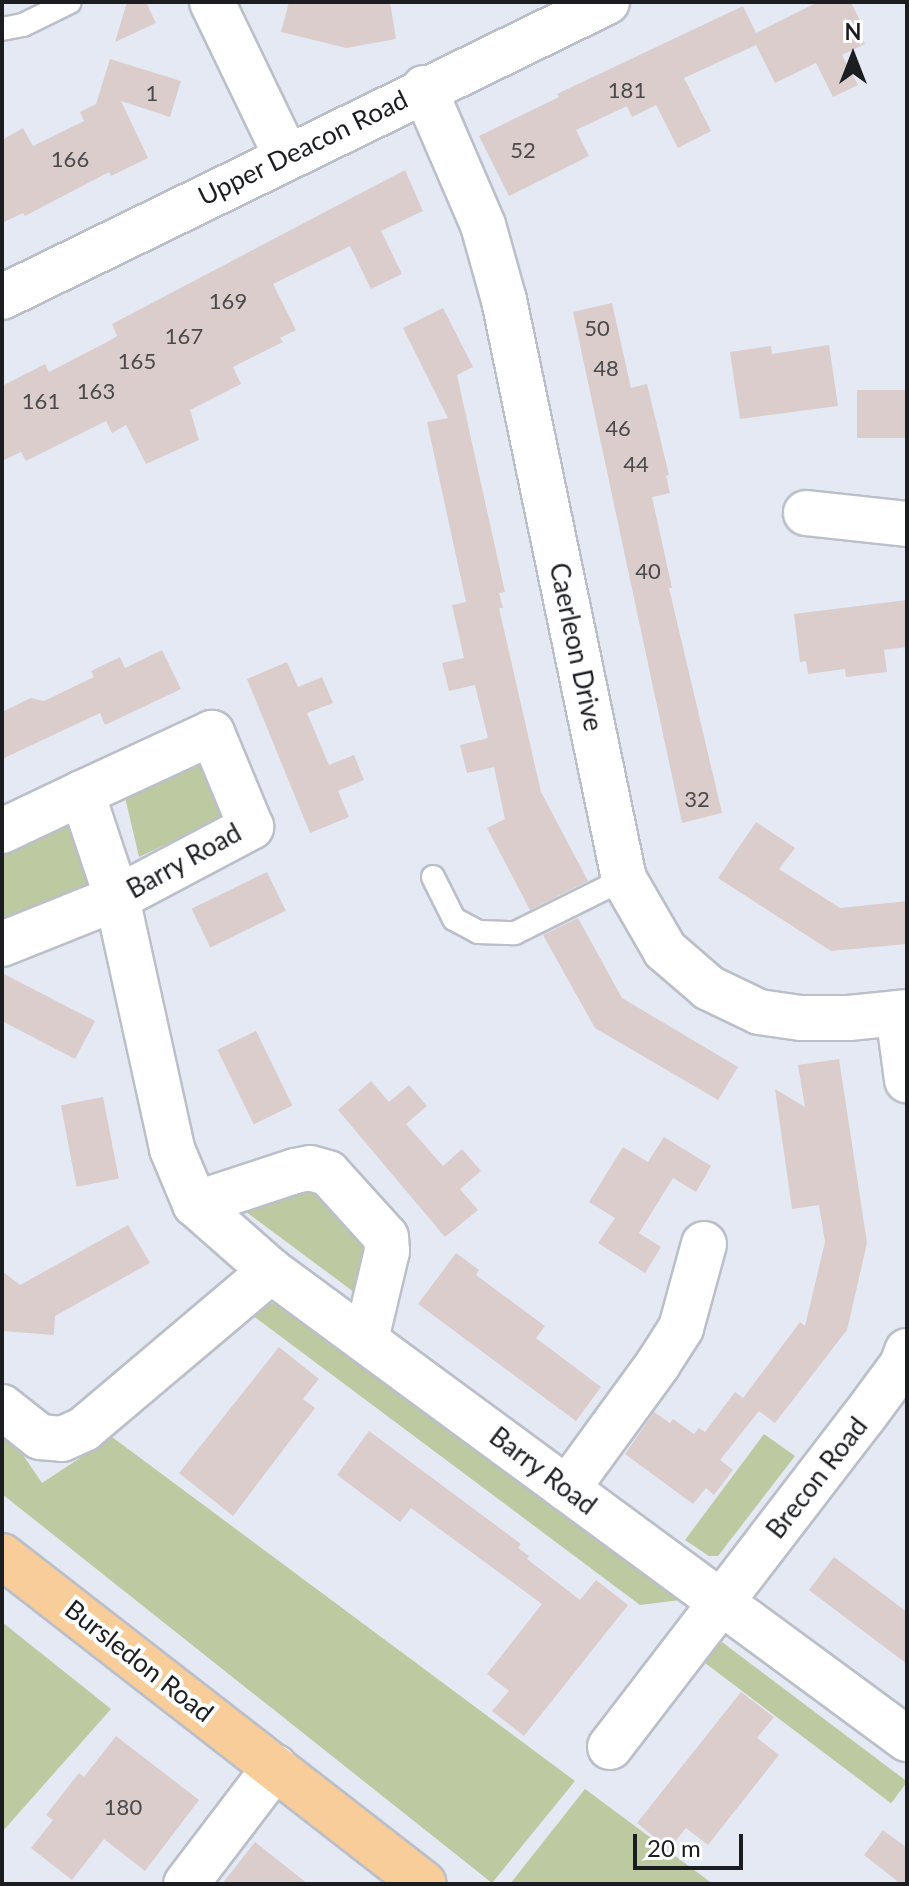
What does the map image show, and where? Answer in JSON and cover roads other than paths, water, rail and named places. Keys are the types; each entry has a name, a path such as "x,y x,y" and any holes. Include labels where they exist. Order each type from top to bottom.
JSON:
{"main road":[{"name":"Bursledon Road","path":"2,1556 424,1884"}],"street":[{"path":"212,2 286,156"},
{"name":"Upper Deacon Road","path":"2,297 424,88 607,2"},
{"name":"Caerleon Drive","path":"424,88 483,225 504,300 624,879 665,950 709,988 759,1012 801,1018 902,1012"},
{"path":"806,513 907,524"},
{"name":"Barry Road","path":"2,831 212,733 251,827 117,898 2,944"},
{"name":"Barry Road","path":"82,793 117,898 172,1149 195,1204 271,1271 907,1739"},
{"path":"902,1012 907,1080"},
{"path":"195,1204 295,1171 310,1168 328,1173 386,1237 387,1251 366,1339"},
{"path":"567,1489 681,1328 704,1244"},
{"path":"2,1407 40,1437 62,1439 84,1429 271,1271"},
{"name":"Brecon Road","path":"721,1602 862,1419 902,1365 907,1351"},
{"path":"610,1747 721,1602"},
{"path":"186,1884 275,1767"}],"lane":[{"path":"2,29 23,25 70,2"},
{"path":"433,877 454,919 478,932 515,933 624,879"}]}
